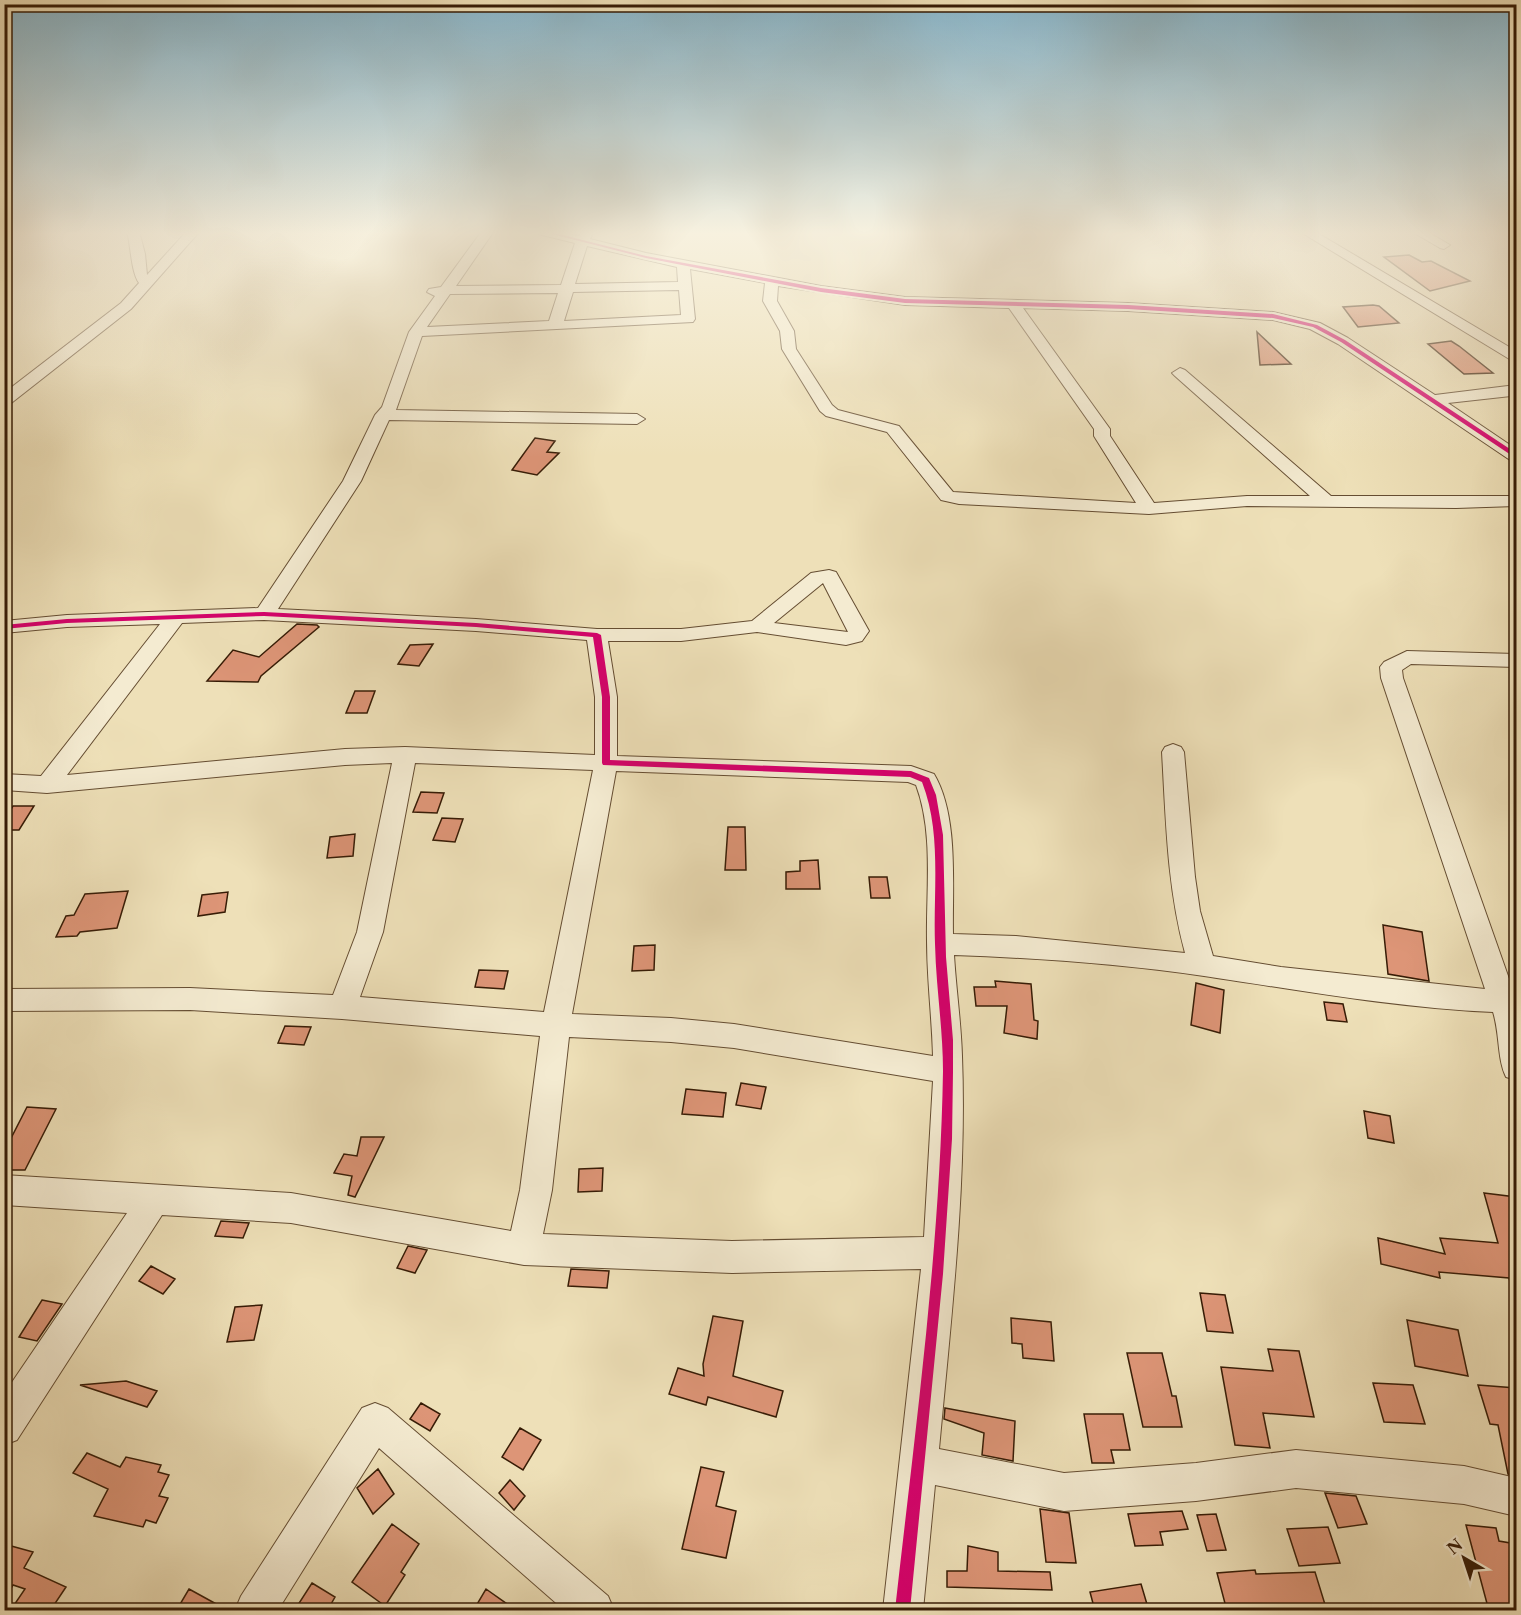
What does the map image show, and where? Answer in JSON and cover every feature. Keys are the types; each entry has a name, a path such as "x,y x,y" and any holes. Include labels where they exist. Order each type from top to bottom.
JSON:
{"street":[{"path":"4,401 126,306"},
{"path":"264,614 352,481 383,415 389,408 416,332 431,306"},
{"path":"555,325 561,306"},
{"path":"416,332 688,319 687,306"},
{"path":"773,306 787,332 789,349 826,408 832,413 893,429 947,496 959,500 1149,509 1247,501 1456,503 1516,501"},
{"path":"1015,306 1101,429 1102,436 1149,509"},
{"path":"1077,306 1230,312 1299,320 1343,341 1516,456"},
{"path":"1431,306 1516,357"},
{"path":"1180,373 1327,502"},
{"path":"1435,400 1516,390"},
{"path":"383,415 637,419"},
{"path":"4,627 67,621 264,614 476,625 597,635 681,635 758,626 846,639 855,637 859,631 829,576 824,575 818,577 758,626"},
{"path":"47,785 176,617"},
{"path":"524,1249 536,1190 556,1023 606,763 606,697 597,635"},
{"path":"1516,660 1407,657 1391,667 1392,678 1510,1002 1516,1068"},
{"path":"1173,752 1182,877 1187,911 1202,965"},
{"path":"342,1007 370,932 405,755"},
{"path":"4,782 47,785 345,757 405,755 911,774 926,780 933,793 939,850 940,944 948,1071 939,1253 903,1611"},
{"path":"940,944 1016,947 1202,965 1281,978 1510,1002"},
{"path":"4,1000 190,999 342,1007 514,1023 556,1023 734,1036 948,1071"},
{"path":"4,1190 291,1208 524,1249 732,1257 939,1253"},
{"path":"4,1427 153,1200"},
{"path":"255,1611 375,1421 594,1611"},
{"path":"917,1463 1064,1491 1196,1482 1296,1469 1464,1485 1516,1497"}],"building":[{"path":"1379,306 1399,323 1358,327 1343,307"},
{"path":"1257,332 1291,364 1260,365"},
{"path":"1451,341 1493,373 1464,374 1428,344"},
{"path":"535,438 555,441 547,452 559,453 537,475 512,470"},
{"path":"297,624 319,627 261,676 258,682 207,681 233,650 259,657"},
{"path":"433,644 419,666 398,664 410,645"},
{"path":"355,691 375,691 367,713 346,713"},
{"path":"421,792 444,793 437,813 413,812"},
{"path":"13,806 34,806 19,830 4,830 4,820"},
{"path":"442,818 463,819 455,842 433,840"},
{"path":"728,827 745,827 746,870 725,870"},
{"path":"355,834 353,856 327,858 330,837"},
{"path":"818,860 820,889 786,889 786,872 800,871 800,861"},
{"path":"869,877 887,877 890,898 871,898"},
{"path":"128,891 117,928 80,932 77,936 56,937 66,916 74,915 85,894"},
{"path":"228,892 225,912 198,916 202,895"},
{"path":"1383,925 1422,932 1429,981 1388,974"},
{"path":"655,945 654,970 632,971 634,946"},
{"path":"479,970 508,971 504,989 475,987"},
{"path":"995,981 1031,984 1034,1020 1038,1021 1037,1039 1004,1033 1007,1006 976,1006 974,987 996,987"},
{"path":"1196,983 1224,990 1220,1033 1191,1025"},
{"path":"1324,1002 1343,1004 1347,1022 1327,1020"},
{"path":"285,1026 311,1027 304,1045 278,1043"},
{"path":"741,1083 766,1087 761,1109 736,1105"},
{"path":"686,1089 726,1093 723,1117 682,1114"},
{"path":"27,1107 56,1109 25,1170 4,1170 4,1152"},
{"path":"1364,1111 1390,1116 1394,1143 1368,1138"},
{"path":"361,1137 384,1137 355,1197 348,1195 352,1176 334,1173 344,1154 357,1156"},
{"path":"603,1168 602,1191 578,1192 579,1169"},
{"path":"1484,1193 1516,1197 1516,1288 1512,1288 1509,1278 1439,1272 1440,1278 1381,1264 1378,1238 1445,1254 1440,1238 1498,1243"},
{"path":"221,1221 249,1223 243,1238 215,1236"},
{"path":"408,1246 427,1250 415,1273 397,1268"},
{"path":"151,1266 175,1279 163,1294 139,1281"},
{"path":"571,1269 609,1271 607,1288 568,1286"},
{"path":"1200,1293 1225,1295 1233,1333 1207,1331"},
{"path":"42,1300 62,1304 37,1341 19,1337"},
{"path":"262,1305 254,1340 227,1342 235,1307"},
{"path":"713,1316 743,1321 733,1376 783,1391 776,1417 708,1397 706,1405 669,1394 678,1368 704,1376 703,1364"},
{"path":"1011,1318 1051,1322 1054,1361 1023,1358 1022,1344 1012,1343"},
{"path":"1407,1320 1458,1330 1468,1376 1415,1366"},
{"path":"1268,1349 1299,1351 1314,1417 1263,1413 1270,1448 1235,1445 1221,1367 1273,1371"},
{"path":"1127,1353 1162,1353 1172,1396 1176,1396 1182,1427 1143,1427"},
{"path":"126,1381 157,1391 147,1407 80,1385"},
{"path":"1373,1383 1413,1385 1425,1424 1384,1422"},
{"path":"1478,1385 1516,1388 1516,1475 1508,1474 1498,1425 1490,1424"},
{"path":"421,1403 440,1414 430,1431 410,1419"},
{"path":"945,1408 1015,1421 1013,1461 982,1455 984,1433 944,1419"},
{"path":"1084,1414 1123,1414 1130,1450 1111,1450 1114,1463 1092,1463"},
{"path":"520,1428 541,1440 523,1470 502,1457"},
{"path":"87,1453 120,1467 126,1457 161,1465 158,1472 169,1475 159,1496 168,1498 156,1523 146,1520 143,1527 94,1516 108,1489 73,1473"},
{"path":"701,1467 724,1472 716,1506 736,1511 726,1558 682,1549"},
{"path":"378,1469 394,1494 373,1514 357,1488"},
{"path":"510,1480 525,1496 514,1510 499,1493"},
{"path":"1325,1493 1356,1496 1367,1524 1338,1528"},
{"path":"1040,1509 1069,1513 1076,1563 1046,1562"},
{"path":"1182,1511 1188,1529 1160,1532 1163,1545 1135,1546 1128,1514"},
{"path":"1216,1514 1226,1550 1207,1551 1197,1515"},
{"path":"392,1524 419,1544 401,1572 405,1575 385,1606 352,1582"},
{"path":"1466,1525 1496,1528 1499,1541 1516,1544 1516,1611 1489,1611"},
{"path":"1328,1527 1340,1563 1299,1566 1287,1529"},
{"path":"4,1544 33,1552 24,1568 66,1587 50,1611 10,1611 25,1589 13,1585 4,1600"},
{"path":"968,1546 998,1552 998,1571 1050,1572 1052,1590 947,1587 947,1571 967,1571"},
{"path":"1255,1570 1256,1574 1315,1572 1327,1611 1227,1611 1217,1573"},
{"path":"312,1583 335,1597 327,1611 294,1611"},
{"path":"1141,1584 1149,1611 1095,1611 1090,1592"},
{"path":"189,1589 229,1611 176,1611"},
{"path":"486,1589 517,1611 473,1611"}],"cycle path":[{"path":"1104,306 1273,316 1315,326 1343,341 1516,456"},
{"path":"4,627 67,621 264,614 476,625 597,635 606,697 606,763 911,774 926,780 936,813 938,835 940,941 948,1072 937,1274 903,1610"}]}
